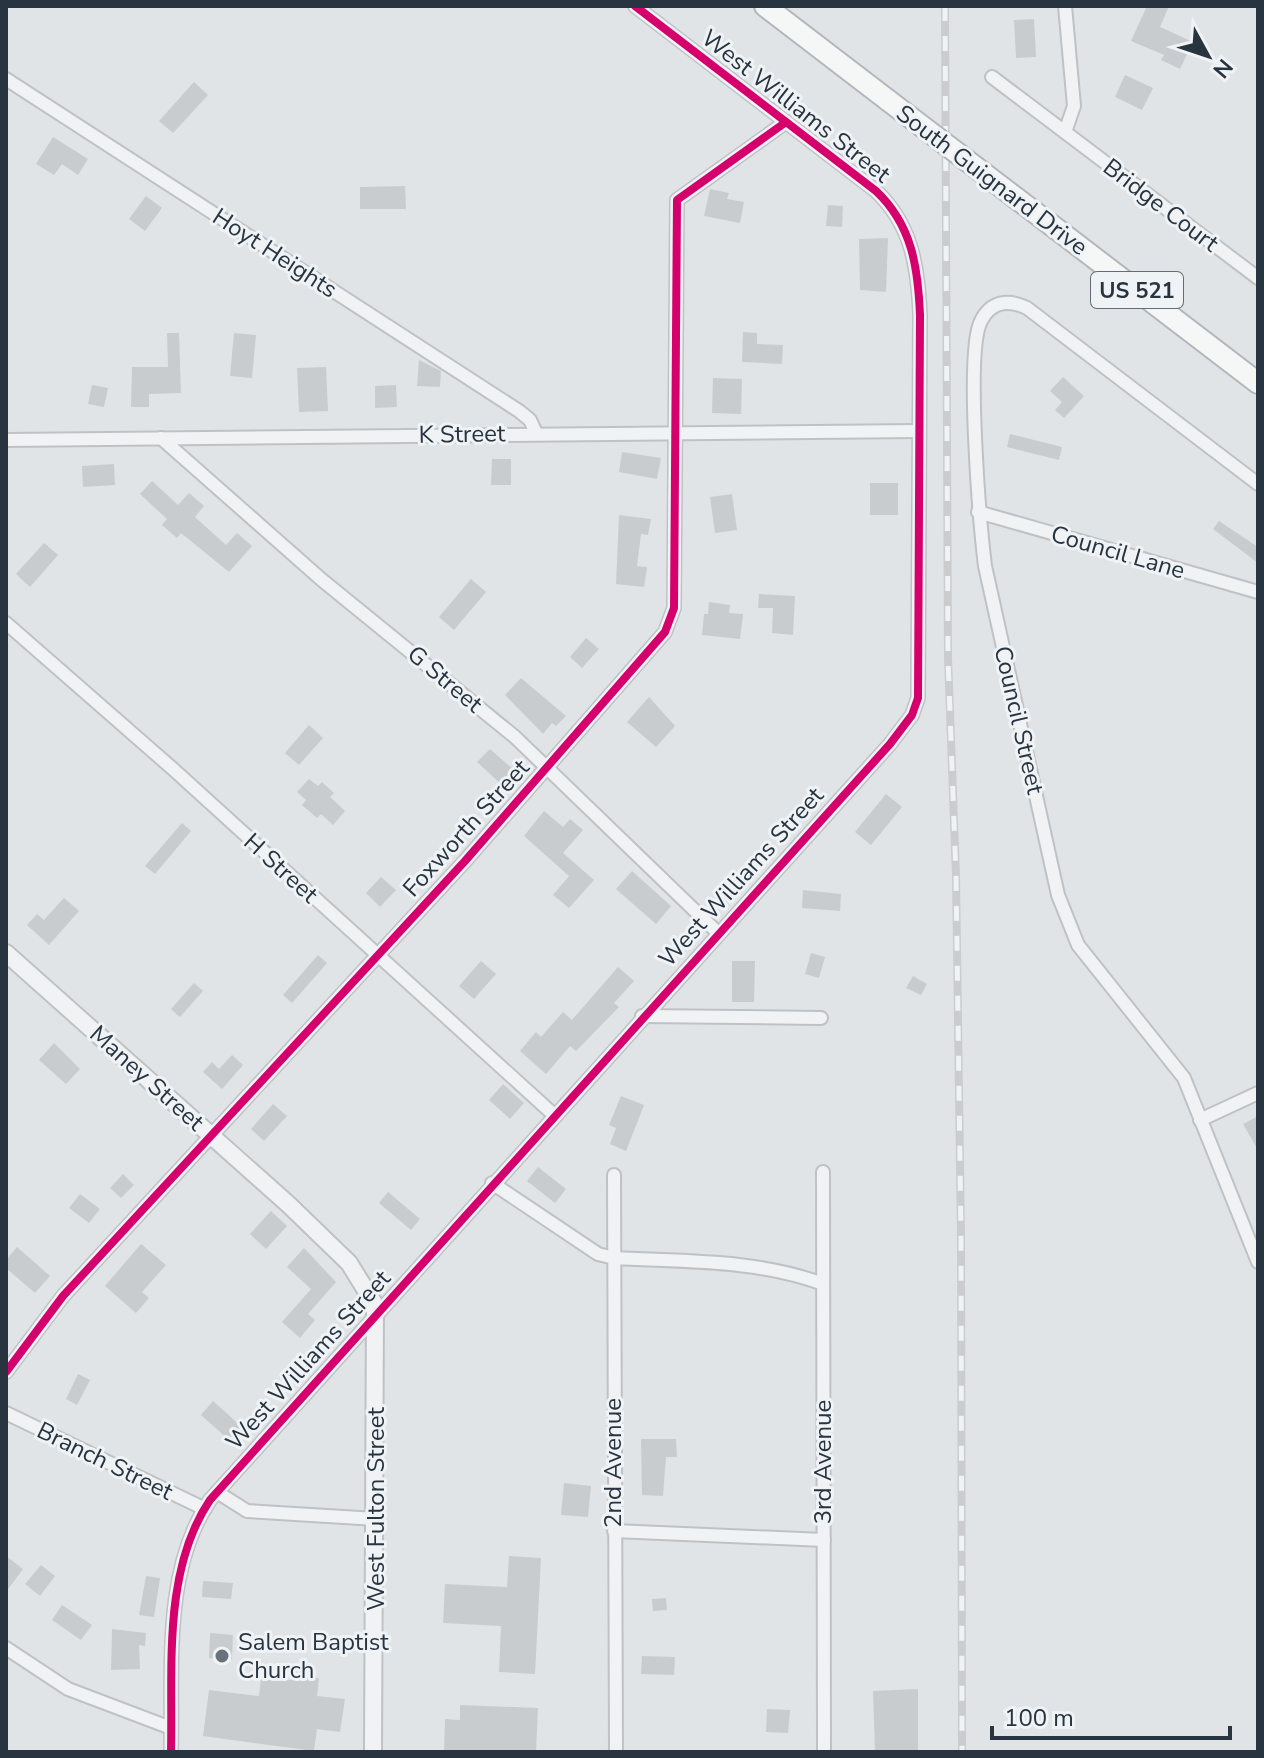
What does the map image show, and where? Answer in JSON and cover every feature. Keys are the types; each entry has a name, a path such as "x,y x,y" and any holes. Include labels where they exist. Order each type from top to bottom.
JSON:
{"highway":[{"name":"South Guignard Drive","path":"765,6 1258,383"}],"street":[{"name":"West Williams Street","path":"171,1752 181,1567 188,1542 217,1492 717,932 890,744 912,715 920,680 918,282 907,233 883,197 635,6"},
{"path":"1065,6 1074,106 1065,132"},
{"name":"Bridge Court","path":"992,77 1258,278"},
{"name":"Hoyt Heights","path":"6,79 519,411 530,420 536,433"},
{"name":"Foxworth Street","path":"6,1372 63,1296 547,769 639,665 671,619 677,200 786,122"},
{"name":"Council Street","path":"1258,484 1027,308 1009,302 992,306 976,334 978,512 1007,672 1058,895 1070,931 1114,991 1176,1064 1258,1262"},
{"name":"K Street","path":"6,440 918,431"},
{"name":"G Street","path":"161,438 322,580 515,737 717,932"},
{"name":"Council Lane","path":"978,512 1258,592"},
{"name":"H Street","path":"6,623 173,769 554,1115"},
{"name":"Maney Street","path":"6,953 349,1263 367,1289 376,1314"},
{"path":"642,1016 821,1018"},
{"path":"1200,1120 1258,1093"},
{"name":"3rd Avenue","path":"823,1172 824,1752"},
{"name":"2nd Avenue","path":"614,1175 616,1752"},
{"path":"492,1183 598,1254 614,1258 753,1265 785,1271 823,1284"},
{"name":"West Fulton Street","path":"373,1752 376,1314"},
{"name":"Branch Street","path":"6,1413 205,1509"},
{"path":"217,1492 247,1511 376,1519"},
{"path":"614,1531 824,1540"},
{"path":"6,1648 68,1689 171,1728"}],"building":[{"path":"1147,6 1169,6 1160,27 1193,42 1180,69 1161,60 1164,55 1131,41"},
{"path":"1034,19 1036,57 1016,58 1014,20"},
{"path":"1125,75 1153,88 1142,110 1115,97"},
{"path":"194,82 208,95 173,133 159,121"},
{"path":"53,137 88,159 78,175 62,164 54,175 36,164"},
{"path":"405,186 406,209 360,209 360,187"},
{"path":"710,189 729,193 727,199 744,202 740,223 704,216"},
{"path":"146,196 162,208 145,231 129,219"},
{"path":"828,205 843,206 842,227 826,226"},
{"path":"888,238 886,292 860,290 859,239"},
{"path":"743,332 757,333 757,344 783,345 782,364 742,362"},
{"path":"167,333 179,333 181,393 149,394 149,407 131,407 132,367 168,367"},
{"path":"234,333 256,335 252,378 230,376"},
{"path":"419,360 441,371 440,387 417,386"},
{"path":"326,367 328,411 299,412 297,368"},
{"path":"1063,377 1084,396 1064,418 1055,410 1062,402 1050,391"},
{"path":"713,378 742,379 741,414 712,413"},
{"path":"92,385 108,388 104,407 88,404"},
{"path":"396,385 397,407 375,408 375,386"},
{"path":"1010,434 1062,447 1059,460 1007,447"},
{"path":"622,452 661,458 657,479 619,472"},
{"path":"492,459 511,459 511,485 491,485"},
{"path":"114,464 115,485 83,487 82,466"},
{"path":"152,481 178,505 189,493 204,506 195,517 226,545 237,533 252,546 229,572 181,533 177,538 162,525 167,519 140,494"},
{"path":"870,483 898,483 898,515 870,515"},
{"path":"732,494 737,530 715,533 710,497"},
{"path":"619,515 651,519 648,535 641,534 637,566 647,567 644,587 616,584"},
{"path":"1219,521 1258,547 1258,563 1213,529"},
{"path":"44,543 58,555 30,587 16,574"},
{"path":"471,579 486,592 454,630 439,617"},
{"path":"759,594 795,596 793,635 772,633 773,608 758,608"},
{"path":"709,602 730,605 729,613 743,614 740,639 702,635 704,614 708,614"},
{"path":"586,638 599,649 582,668 570,657"},
{"path":"521,678 566,716 556,726 552,723 543,734 505,695"},
{"path":"649,697 675,726 656,747 627,722"},
{"path":"309,725 323,738 299,765 285,753"},
{"path":"490,749 515,771 502,785 477,762"},
{"path":"309,779 318,786 322,782 334,793 330,797 345,811 333,825 321,814 317,818 302,805 306,800 297,792"},
{"path":"886,794 902,807 871,845 855,832"},
{"path":"544,811 563,827 570,819 583,830 563,853 594,880 569,908 553,895 569,876 524,836"},
{"path":"182,823 191,831 155,874 145,866"},
{"path":"632,871 671,906 656,924 616,889"},
{"path":"381,877 396,890 380,907 366,893"},
{"path":"803,890 841,894 840,911 802,908"},
{"path":"64,898 79,911 49,945 27,925 37,914 44,920"},
{"path":"811,953 825,957 819,978 805,974"},
{"path":"318,955 327,963 292,1003 283,995"},
{"path":"481,961 496,974 474,999 459,986"},
{"path":"732,961 755,961 754,1002 732,1002"},
{"path":"618,967 634,981 614,1003 619,1007 576,1051 570,1046 546,1074 520,1051 536,1032 541,1037 563,1012 572,1020"},
{"path":"913,976 927,984 921,995 906,988"},
{"path":"194,983 203,991 180,1017 171,1009"},
{"path":"54,1043 80,1069 66,1084 39,1060"},
{"path":"232,1055 243,1065 222,1089 203,1072 212,1062 219,1069"},
{"path":"503,1084 524,1103 510,1119 489,1100"},
{"path":"621,1096 644,1105 626,1151 610,1144 616,1128 609,1125"},
{"path":"273,1104 287,1116 264,1141 251,1129"},
{"path":"1258,1116 1258,1150 1243,1124"},
{"path":"538,1167 566,1189 555,1203 527,1181"},
{"path":"123,1174 134,1185 121,1198 110,1188"},
{"path":"388,1192 420,1219 411,1230 379,1203"},
{"path":"80,1194 100,1209 89,1223 69,1208"},
{"path":"271,1211 287,1226 266,1249 250,1234"},
{"path":"141,1244 166,1265 142,1292 149,1298 136,1313 105,1286"},
{"path":"17,1247 50,1276 35,1293 6,1268 6,1260"},
{"path":"304,1248 336,1282 308,1314 315,1320 300,1338 282,1322 311,1289 287,1267"},
{"path":"78,1374 90,1380 77,1405 66,1399"},
{"path":"213,1401 242,1427 229,1440 201,1415"},
{"path":"641,1439 676,1439 677,1457 666,1457 663,1496 642,1495"},
{"path":"564,1483 591,1486 588,1517 561,1515"},
{"path":"6,1556 23,1569 6,1592"},
{"path":"509,1556 541,1558 535,1674 499,1672 501,1626 443,1623 445,1584 507,1587"},
{"path":"41,1565 55,1576 40,1596 25,1584"},
{"path":"146,1576 160,1578 154,1617 139,1615"},
{"path":"203,1581 233,1583 231,1599 202,1597"},
{"path":"666,1598 667,1610 653,1611 652,1599"},
{"path":"62,1605 92,1625 81,1640 52,1620"},
{"path":"112,1629 146,1633 145,1646 139,1645 140,1669 111,1670"},
{"path":"210,1633 233,1635 232,1659 209,1658"},
{"path":"642,1656 675,1657 674,1675 641,1674"},
{"path":"291,1675 319,1678 317,1696 345,1699 340,1732 317,1729 314,1751 203,1736 209,1690 259,1696 261,1677 291,1680"},
{"path":"918,1689 918,1752 875,1752 873,1691"},
{"path":"460,1705 538,1708 536,1752 444,1752 445,1719 460,1720"},
{"path":"767,1709 790,1710 788,1733 766,1732"}],"railway":[{"path":"945,6 948,658 956,876 961,1236 962,1752"}],"cycle path":[{"path":"171,1752 173,1622 177,1589 195,1528 210,1500 890,744 912,715 918,698 920,315 915,264 905,233 898,218 876,191 635,6"},
{"path":"6,1372 63,1296 465,861 665,632 674,608 677,200 786,122"}],"place":[{"name":"Salem Baptist Church","path":"222,1656"}]}
